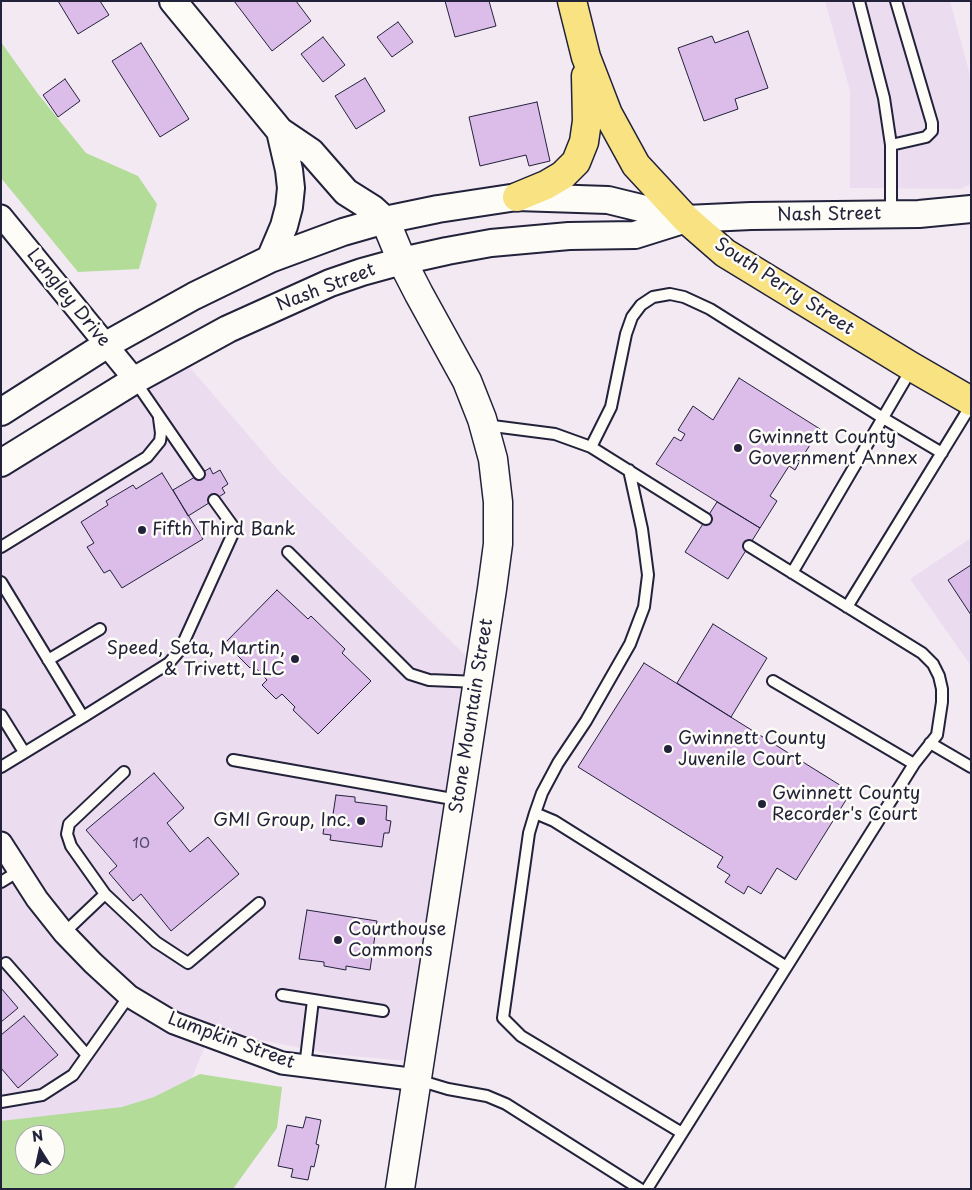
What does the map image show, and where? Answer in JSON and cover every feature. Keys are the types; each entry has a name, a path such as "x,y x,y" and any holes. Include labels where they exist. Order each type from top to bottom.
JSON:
{"main road":[{"name":"South Perry Street","path":"572,1 586,57 608,114 636,165 686,219 725,253 971,401"},
{"path":"517,197 546,185 563,174 576,162 584,142 587,121 586,57"},
{"name":"Stone Mountain Street","path":"385,220 402,261 466,381 484,425 493,459 498,502 498,544 400,1189"}],"street":[{"path":"173,1 280,131 311,152 346,192 373,209 385,220"},
{"path":"270,259 284,226 291,188 280,131"},
{"name":"Nash Street","path":"1,412 106,345 194,296 270,259 343,232 385,220 438,209 517,197 608,200 686,219"},
{"name":"Nash Street","path":"1,463 135,380 228,329 276,306 354,275 402,261 446,250 491,243 569,236 635,235 686,219 751,216 919,214 971,209"},
{"name":"Langley Drive","path":"1,216 135,380"},
{"name":"Lumpkin Street","path":"1,843 10,877 93,964 129,996 174,1023 282,1063 418,1080"}],"lane":[{"path":"858,1 884,98 891,146 892,214"},
{"path":"891,146 926,137 932,131 932,123 896,1"},
{"path":"591,447 611,407 626,334 632,317 641,305 653,297 670,294 684,297 710,309 942,453"},
{"path":"792,573 912,367"},
{"path":"135,380 199,474"},
{"path":"847,607 971,405"},
{"path":"1,547 147,457 160,441 162,433 160,418"},
{"path":"484,425 555,434 591,447 706,519"},
{"path":"629,470 642,529 648,575 644,607 630,644 586,721 558,763 542,794 535,814 529,833 503,1018 521,1036 682,1133"},
{"path":"1,768 169,662 180,650 235,529 214,500"},
{"path":"647,1189 785,966 914,764 937,735 942,702 940,676 933,664 922,653 749,546"},
{"path":"288,552 410,674 429,680 478,682"},
{"path":"1,582 83,717"},
{"path":"48,660 100,629"},
{"path":"773,681 914,764"},
{"path":"1,715 24,752"},
{"path":"930,743 971,767"},
{"path":"232,760 459,800"},
{"path":"124,772 69,824 67,834 71,846 105,894 156,942 188,963 259,904"},
{"path":"535,814 554,821 785,966"},
{"path":"64,933 105,894"},
{"path":"6,963 86,1054"},
{"path":"282,995 383,1011"},
{"path":"1,1102 42,1095 73,1075 86,1054 129,996"},
{"path":"305,1067 314,1000"},
{"path":"418,1080 448,1089 487,1096 506,1104 640,1189"}],"shaded area":[{"path":"825,1 950,1 971,79 971,184 960,189 850,188 850,91"},
{"path":"187,364 280,472 469,659 453,749 406,1061 331,1054 230,1034 213,1027 154,1169 1,1183 1,479"},
{"path":"971,538 971,666 910,579"}],"green space":[{"path":"1,42 38,94 86,153 138,176 157,204 139,269 78,272 1,178"},
{"path":"200,1074 282,1087 277,1128 233,1189 1,1189 1,1121 122,1107 154,1097"}],"building":[{"path":"58,1 100,1 109,15 78,34"},
{"path":"234,1 296,1 311,21 272,51"},
{"path":"445,1 489,1 496,26 455,37"},
{"path":"398,22 413,42 392,57 377,37"},
{"path":"748,31 768,88 735,99 738,109 704,121 678,48 712,36 715,43"},
{"path":"323,37 345,65 323,82 301,54"},
{"path":"141,43 189,119 160,137 112,61"},
{"path":"365,78 385,111 356,129 335,96"},
{"path":"65,79 80,101 58,117 43,95"},
{"path":"537,102 550,161 529,166 526,155 480,166 469,117"},
{"name":"Gwinnett County Government Annex","path":"739,378 820,429 803,456 800,454 797,460 800,461 795,470 789,466 770,496 777,501 760,528 656,464 674,437 681,441 685,434 678,430 693,406 713,420"},
{"path":"210,468 213,474 220,470 228,484 222,488 225,493 188,516 173,490"},
{"name":"Fifth Third Bank","path":"162,473 203,539 122,588 110,570 104,573 87,547 94,543 81,522 108,505 106,501 133,485 136,489"},
{"path":"717,502 760,528 728,579 685,552"},
{"path":"971,565 971,615 948,580"},
{"name":"Speed, Seta, Martin, & Trivett, LLC","path":"277,590 308,619 311,616 345,649 342,653 371,681 318,734 293,710 295,707 282,694 276,699 262,685 267,680 253,665 250,668 225,643"},
{"path":"713,624 767,658 731,717 677,683"},
{"path":"644,663 851,792 796,880 777,868 761,894 748,886 744,894 725,882 730,875 717,867 723,857 578,767"},
{"path":"154,773 184,808 167,823 190,852 208,837 239,874 171,931 141,894 133,901 109,873 117,866 86,830"},
{"name":"GMI Group, Inc.","path":"336,795 355,797 355,802 387,806 386,820 391,821 389,833 384,833 382,847 330,840 331,835 323,834 325,820 332,821"},
{"name":"Courthouse Commons","path":"307,910 377,921 370,970 346,966 346,970 324,966 324,962 299,959"},
{"path":"1,988 18,1008 1,1022"},
{"path":"24,1016 58,1055 18,1088 1,1068 1,1035"},
{"path":"306,1117 321,1120 316,1144 319,1145 314,1167 311,1166 308,1180 291,1177 293,1169 278,1166 287,1125 303,1128"}],"place":[{"name":"Gwinnett County Government Annex","path":"738,448"},
{"name":"Fifth Third Bank","path":"142,530"},
{"name":"Speed, Seta, Martin, & Trivett, LLC","path":"295,659"},
{"name":"Gwinnett County Juvenile Court","path":"668,749"},
{"name":"Gwinnett County Recorder's Court","path":"762,804"},
{"name":"GMI Group, Inc.","path":"361,821"},
{"name":"Courthouse Commons","path":"338,940"}]}
